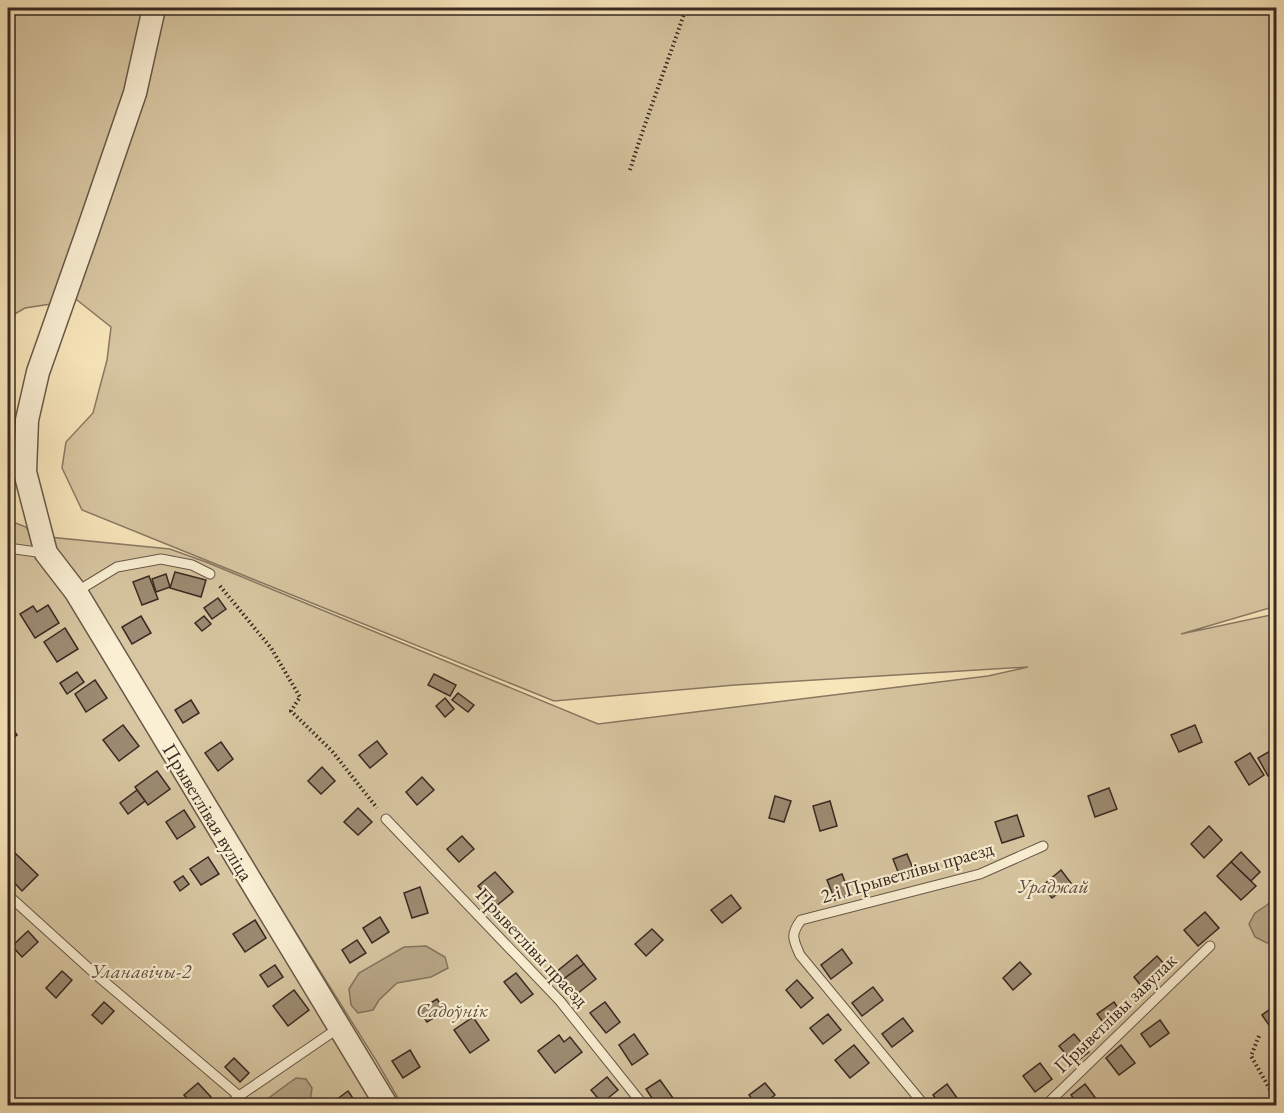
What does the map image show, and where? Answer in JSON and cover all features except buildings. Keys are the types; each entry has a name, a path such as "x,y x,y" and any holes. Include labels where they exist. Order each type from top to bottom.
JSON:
{"street":[{"path":"46,554 25,472 27,420 38,372 135,93 154,8"},
{"name":"Прыветлівая вуліца","path":"46,554 76,592 387,1106"}],"lane":[{"path":"8,548 46,554"},
{"path":"76,592 117,567 161,559 192,565 210,574"},
{"name":"Прыветлівы праезд","path":"386,819 560,1001 644,1106"},
{"name":"2-і Прыветлівы праезд","path":"925,1106 800,955 794,940 794,929 801,920 980,874 1043,846"},
{"path":"8,895 93,972 239,1096"},
{"name":"Прыветлівы завулак","path":"1046,1106 1210,945"},
{"path":"228,1106 239,1096 340,1027"}],"path":[{"path":"630,170 686,8"},
{"path":"210,574 277,658 300,697 291,711 332,751 386,819"},
{"path":"1259,1036 1251,1056 1276,1100"}],"green space":[{"path":"8,8 1276,8 1276,606 1181,634 1276,614 1276,1105 402,1105 48,537 170,549 598,724 988,676 1028,667 735,685 554,701 82,510 62,468 66,442 93,413 107,360 111,327 77,300 25,308 8,318"},
{"name":"Уланавічы-2","path":"8,520 26,527 380,1105 8,1105"}],"shaded area":[{"path":"1276,896 1276,940 1267,943 1255,937 1249,924 1255,913"},
{"path":"426,946 445,957 448,968 431,977 397,983 379,1000 373,1010 358,1013 351,1005 349,989 359,973 404,947"},
{"path":"296,1078 306,1079 312,1088 310,1102 305,1105 259,1105"}],"park label":[{"name":"Ураджай","path":"1053,886"},
{"name":"Садоўнік","path":"452,1010"}]}
